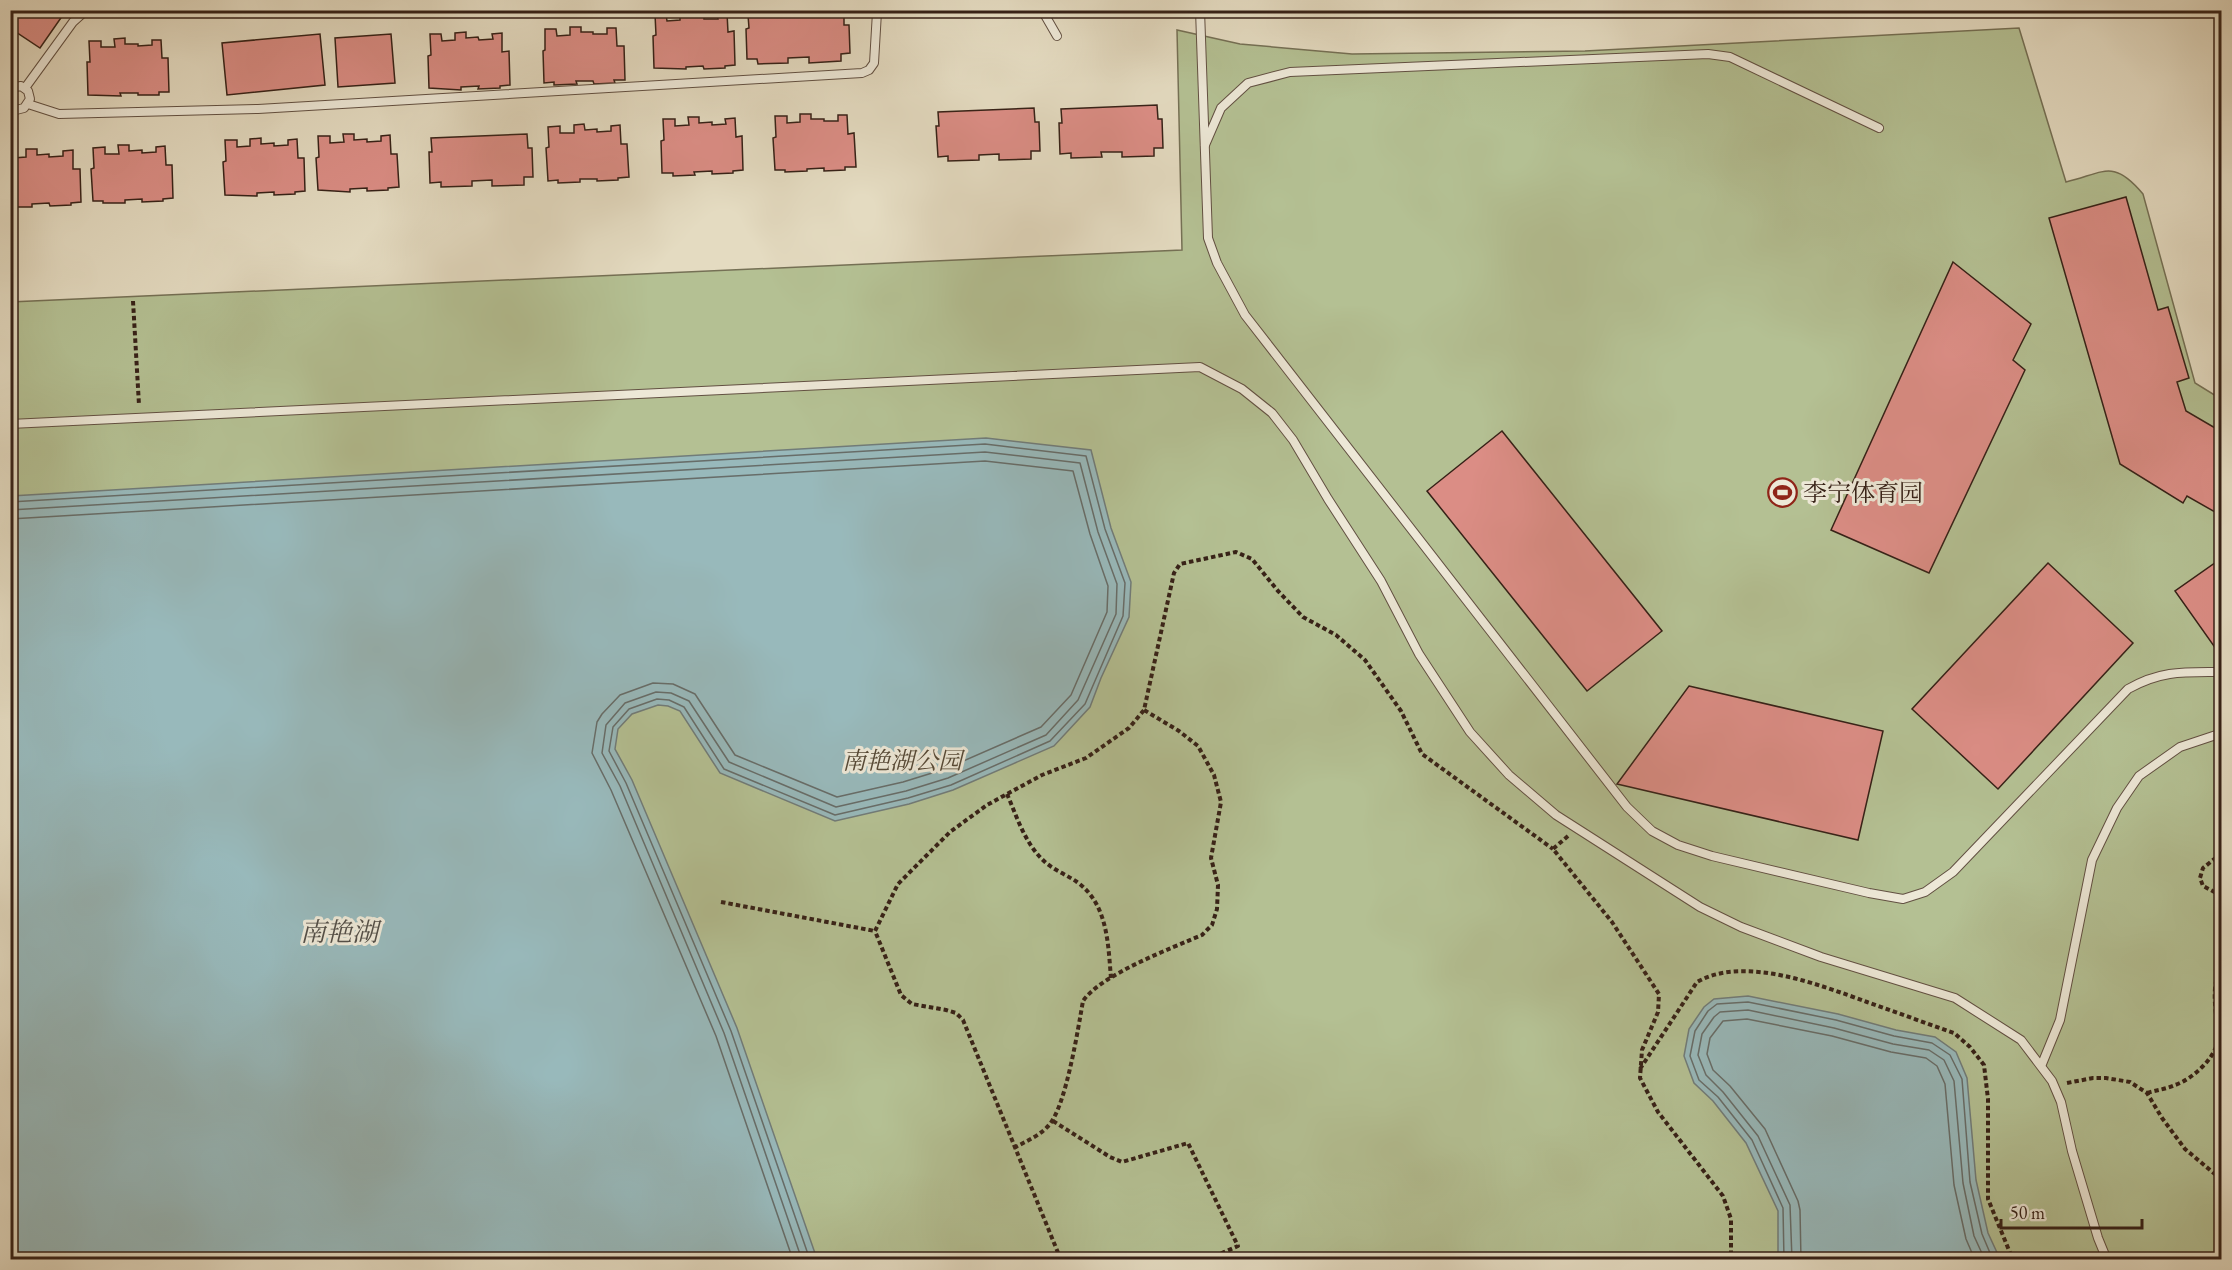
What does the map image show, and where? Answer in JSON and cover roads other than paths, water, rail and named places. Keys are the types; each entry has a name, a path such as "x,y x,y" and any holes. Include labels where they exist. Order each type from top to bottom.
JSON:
{"lane":[{"path":"25,88 73,22 83,13 100,10"},
{"path":"28,104 59,114 258,109 862,74 874,63 877,11 896,10"},
{"path":"1042,10 1057,36"},
{"path":"1200,10 1208,238 1217,263 1245,315 1627,807 1652,831 1678,845 1723,859 1903,899 1926,892 1953,872 2128,689 2142,681 2173,672 2222,672"},
{"path":"1204,148 1221,108 1248,83 1290,72 1708,54 1730,57 1879,128"},
{"path":"10,88 18,86 25,88 30,95 28,104 20,110 10,108"},
{"path":"10,424 1200,367 1242,389 1272,413 1293,440 1328,499 1382,581 1419,654 1470,732 1509,775 1556,815 1700,907 1741,927 1821,957 1955,998 2021,1040 2042,1064 2055,1086 2072,1151 2098,1238 2107,1260"},
{"path":"2042,1064 2060,1020 2092,860 2117,808 2139,776 2180,747 2222,733"}],"water":[{"name":"南艳湖","path":"986,438 1091,450 1111,528 1131,582 1129,617 1090,707 1054,746 953,790 909,804 835,821 720,773 680,711 658,705 632,714 618,729 615,749 632,780 737,1028 817,1259 11,1259 11,496"},
{"path":"1748,996 1935,1037 1956,1052 1967,1078 1976,1180 1988,1233 2000,1259 1778,1259 1778,1211 1746,1143 1713,1101 1694,1083 1684,1056 1689,1029 1704,1007 1714,999"}],"place":[{"name":"李宁体育园","path":"1782,493"}],"park label":[{"name":"南艳湖公园","path":"902,761"}]}
